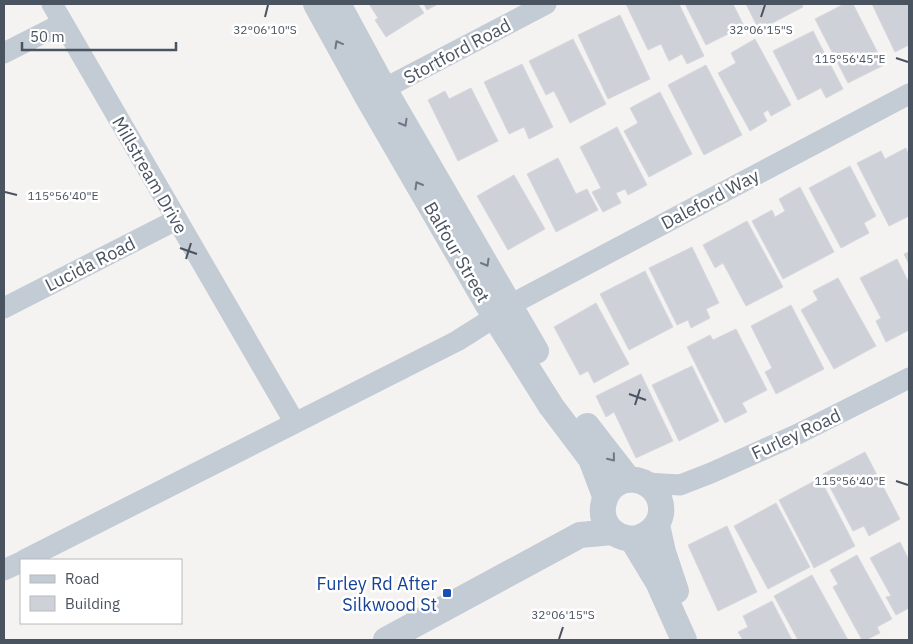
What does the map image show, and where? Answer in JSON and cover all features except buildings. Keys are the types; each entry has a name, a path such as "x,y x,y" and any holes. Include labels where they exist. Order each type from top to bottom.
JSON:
{"street":[{"name":"Millstream Drive","path":"52,4 295,423"},
{"name":"Balfour Street","path":"316,4 376,94 502,311 552,406 591,460 603,501 602,516 606,524 622,536 658,582 684,640"},
{"name":"Balfour Street","path":"338,4 376,94"},
{"name":"Stortford Road","path":"376,94 546,4"},
{"path":"4,53 63,23"},
{"name":"Daleford Way","path":"502,311 909,94"},
{"name":"Lucida Road","path":"4,308 176,220"},
{"path":"27,559 456,341 502,311"},
{"name":"Balfour Street","path":"502,311 556,387 637,481 658,495 663,552 684,609 702,640"},
{"name":"Furley Road","path":"637,481 680,485 798,434 909,378"},
{"path":"401,637 580,535 611,488 619,482 637,481"},
{"path":"580,535 642,538 650,532 680,485"},
{"path":"4,570 20,562"}],"place":[{"name":"Furley Rd After Silkwood St","path":"447,593"}]}
